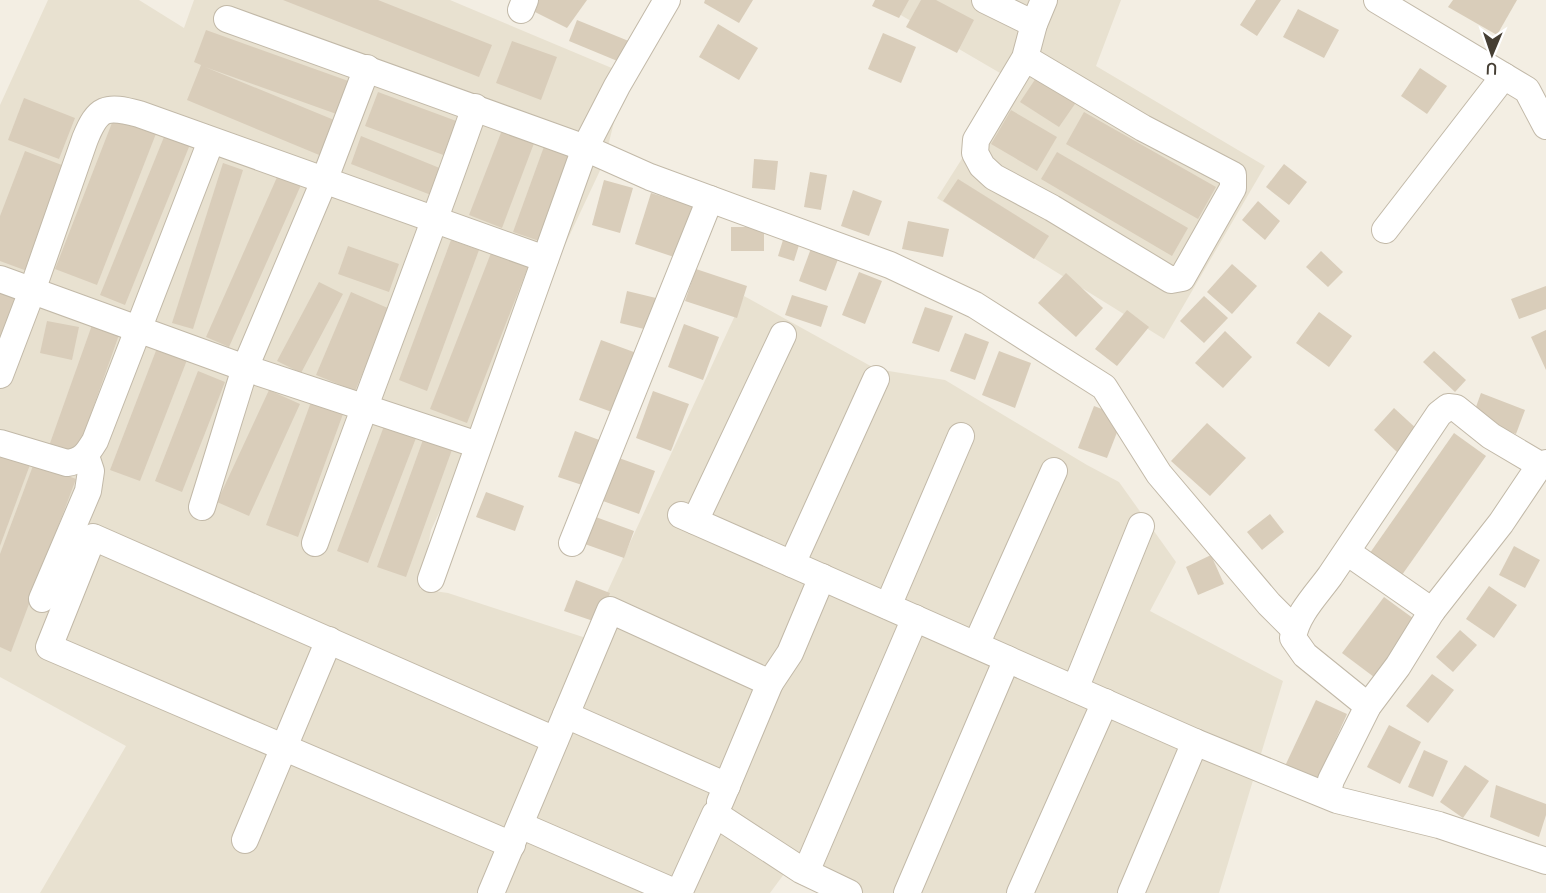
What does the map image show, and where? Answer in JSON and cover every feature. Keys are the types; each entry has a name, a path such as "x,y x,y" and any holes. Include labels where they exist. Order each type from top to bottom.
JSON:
{"street":[{"path":"431,579 585,148 622,76 668,0"},
{"path":"985,0 1034,24"},
{"path":"1025,58 1143,128 1233,175 1233,188 1182,279 1172,280 1052,208 994,177 982,166 975,153 976,140 1025,58 1034,24 1044,0"},
{"path":"1377,0 1536,93 1546,126"},
{"path":"226,19 585,148 710,200 890,265 975,305 1104,387 1159,474 1269,604 1294,629"},
{"path":"202,507 245,368 324,182 367,68"},
{"path":"1385,230 1504,76"},
{"path":"315,543 363,408 436,219 475,107"},
{"path":"0,375 32,291 77,160 95,116 107,110 126,110 545,259"},
{"path":"0,443 67,463 78,461 86,456 95,441 210,141"},
{"path":"572,543 710,200"},
{"path":"0,279 245,368 478,445"},
{"path":"783,335 688,518 1195,742 1327,795 1346,802 1439,825 1546,861"},
{"path":"792,564 876,379"},
{"path":"1327,795 1331,780 1368,706 1398,666 1432,611 1502,523 1543,464 1491,436 1456,408 1448,407 1439,414 1294,629 1293,638 1305,655 1368,706"},
{"path":"888,606 961,436"},
{"path":"42,599 88,491 92,471 86,456"},
{"path":"976,645 1054,471"},
{"path":"1075,689 1141,526"},
{"path":"555,740 93,537 50,647 284,746 516,835 678,893 715,814 770,683 790,653 822,577"},
{"path":"1347,552 1432,611"},
{"path":"491,893 610,610 770,683"},
{"path":"806,872 915,618"},
{"path":"245,840 329,640"},
{"path":"907,893 1007,659"},
{"path":"1020,893 1105,702"},
{"path":"566,715 727,786"},
{"path":"1131,893 1195,742"},
{"path":"715,814 806,872 849,893"}],"shaded area":[{"path":"48,0 139,0 184,28 194,0 450,0 626,74 604,162 431,530 420,589 448,593 586,638 744,296 876,369 945,380 1119,482 1176,562 1150,611 1283,681 1219,893 819,893 784,874 770,893 40,893 126,746 0,677 0,105"},
{"path":"875,0 1121,0 1096,66 1265,166 1164,339 937,198 1012,80"}],"building":[{"path":"283,0 378,0 492,45 479,77"},
{"path":"539,0 587,0 567,28 535,12"},
{"path":"705,0 753,0 739,23 704,3"},
{"path":"875,0 909,0 899,18 872,6"},
{"path":"921,0 936,0 974,20 957,53 906,27"},
{"path":"1256,0 1281,0 1257,36 1240,25"},
{"path":"1453,0 1517,0 1497,35 1448,7"},
{"path":"1298,9 1339,30 1324,58 1283,37"},
{"path":"577,20 636,44 627,65 569,41"},
{"path":"718,24 758,48 739,80 699,57"},
{"path":"206,30 354,83 342,116 205,67 339,122 324,157 187,100 201,65 194,62"},
{"path":"883,33 916,47 901,83 868,69"},
{"path":"512,41 557,57 541,100 496,83"},
{"path":"1420,68 1447,86 1427,114 1401,96"},
{"path":"1038,75 1077,101 1059,127 1020,102"},
{"path":"378,92 459,122 446,156 365,126"},
{"path":"24,98 75,118 59,159 8,140"},
{"path":"117,110 159,126 97,285 55,269"},
{"path":"1011,110 1057,137 1037,171 991,144"},
{"path":"1084,112 1216,187 1198,219 1066,144"},
{"path":"504,125 536,138 502,228 469,215"},
{"path":"166,132 191,142 125,305 100,295"},
{"path":"361,136 442,169 431,195 351,164"},
{"path":"546,141 575,152 542,242 513,232"},
{"path":"25,151 67,167 27,271 0,261 0,216"},
{"path":"1057,152 1188,228 1172,256 1041,179"},
{"path":"754,159 778,161 775,190 752,188"},
{"path":"223,163 243,170 193,329 172,323"},
{"path":"1284,164 1307,182 1289,205 1266,187"},
{"path":"810,172 827,175 821,210 804,207"},
{"path":"278,175 301,185 229,347 206,337"},
{"path":"958,179 1049,236 1034,259 943,201"},
{"path":"604,180 633,188 620,233 592,225"},
{"path":"853,190 882,201 869,236 841,226"},
{"path":"651,193 696,207 680,259 635,244"},
{"path":"1258,201 1280,221 1265,240 1242,220"},
{"path":"908,221 949,229 943,257 902,249"},
{"path":"731,227 764,227 764,251 731,251"},
{"path":"451,240 479,250 427,391 399,380"},
{"path":"783,240 799,245 794,261 778,256"},
{"path":"813,243 840,254 826,291 799,281"},
{"path":"348,246 399,264 389,292 338,274"},
{"path":"1321,251 1343,272 1328,287 1306,267"},
{"path":"491,253 528,267 467,423 430,409"},
{"path":"1232,264 1257,286 1232,314 1207,292"},
{"path":"696,269 747,286 737,318 685,301"},
{"path":"859,272 882,281 865,324 842,315"},
{"path":"1066,273 1103,308 1076,337 1038,303"},
{"path":"319,282 343,294 301,373 277,361"},
{"path":"1546,286 1546,309 1519,319 1511,299"},
{"path":"0,288 27,299 0,368"},
{"path":"627,291 656,298 648,330 620,323"},
{"path":"351,292 390,309 355,391 316,375"},
{"path":"792,295 828,306 821,327 785,315"},
{"path":"1204,296 1228,318 1204,343 1180,321"},
{"path":"925,307 953,316 939,352 912,343"},
{"path":"1127,310 1149,327 1117,366 1095,349"},
{"path":"1319,312 1352,336 1329,367 1296,343"},
{"path":"47,321 79,327 72,360 40,353"},
{"path":"684,324 719,337 703,380 668,367"},
{"path":"92,325 119,335 76,456 49,446"},
{"path":"1546,330 1546,370 1531,337"},
{"path":"1225,331 1252,357 1223,388 1195,363"},
{"path":"965,333 989,342 975,380 950,371"},
{"path":"601,340 642,355 620,415 579,400"},
{"path":"157,348 187,360 140,481 110,470"},
{"path":"999,351 1031,363 1015,408 982,395"},
{"path":"1434,351 1466,380 1455,392 1423,362"},
{"path":"198,371 225,382 182,492 155,481"},
{"path":"269,390 300,404 249,516 217,502"},
{"path":"653,391 689,404 671,451 636,438"},
{"path":"1481,393 1525,410 1516,434 1472,418"},
{"path":"311,402 343,414 298,537 266,525"},
{"path":"1094,406 1123,417 1107,458 1078,448"},
{"path":"1394,408 1419,431 1398,453 1374,430"},
{"path":"1207,423 1246,458 1210,496 1171,461"},
{"path":"384,426 416,438 368,563 337,551"},
{"path":"575,431 602,441 585,486 558,477"},
{"path":"1454,433 1486,456 1397,582 1365,560"},
{"path":"424,437 453,447 406,577 377,567"},
{"path":"0,450 31,462 0,546"},
{"path":"619,458 655,471 639,514 603,501"},
{"path":"34,463 76,479 11,652 0,647 0,554"},
{"path":"486,492 524,506 515,531 476,517"},
{"path":"1270,514 1284,532 1262,550 1247,532"},
{"path":"593,516 634,531 624,558 582,543"},
{"path":"1514,546 1540,560 1525,588 1499,575"},
{"path":"1211,555 1224,584 1198,595 1186,567"},
{"path":"576,580 610,593 599,623 564,611"},
{"path":"1489,586 1517,605 1494,638 1466,619"},
{"path":"1384,597 1421,624 1378,680 1342,653"},
{"path":"1460,630 1477,645 1453,672 1436,657"},
{"path":"1432,674 1454,690 1428,723 1406,706"},
{"path":"1316,700 1347,714 1317,781 1285,766"},
{"path":"1389,725 1421,742 1400,784 1367,767"},
{"path":"1424,750 1448,761 1433,797 1408,787"},
{"path":"1465,765 1489,781 1463,818 1440,802"},
{"path":"1496,785 1546,804 1546,815 1539,837 1490,817"}]}
